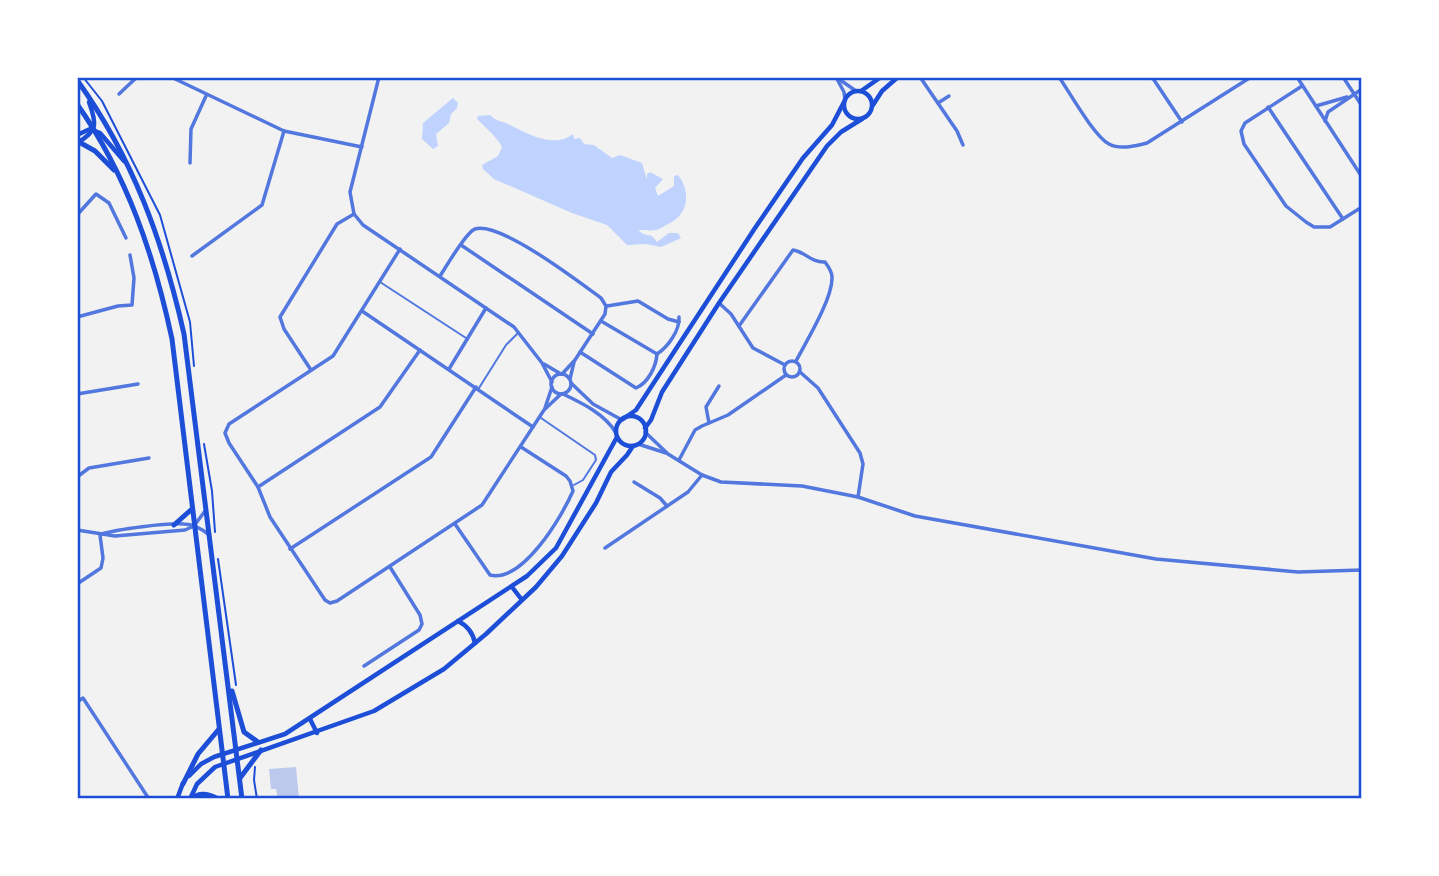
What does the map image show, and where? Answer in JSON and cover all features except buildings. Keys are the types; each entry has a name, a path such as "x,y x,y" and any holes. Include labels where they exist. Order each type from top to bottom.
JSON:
{"highway":[{"path":"77,80 132,172 159,238 184,334 242,799"},
{"path":"77,104 118,175 150,250 172,339 228,799"},
{"path":"78,143 95,151 118,175"},
{"path":"174,525 192,509"},
{"path":"226,668 244,732 258,742"},
{"path":"183,784 198,754 220,727"},
{"path":"239,779 261,750"},
{"path":"191,799 203,794 218,799"}],"main road":[{"path":"177,799 183,784 201,764 236,749 285,734 512,587 541,564 556,548 623,419 636,410 803,158 832,125 849,94 881,77"},
{"path":"191,799 205,774 224,763 317,733 374,711 444,669 522,600 562,556 596,503 611,472 643,439 662,392 719,303 827,146 841,132 869,114 882,91 898,77"},
{"path":"858,91 870,98 872,106"},
{"path":"87,94 94,130"},
{"path":"844,101 848,116 862,119"},
{"path":"77,135 87,129 100,133 132,172"},
{"path":"78,143 94,130"},
{"path":"623,419 639,419 645,430"},
{"path":"617,435 624,444 636,445"},
{"path":"512,587 522,600"},
{"path":"457,621 465,624 473,634 475,643"},
{"path":"310,719 317,733"}],"street":[{"path":"119,94 137,77"},
{"path":"170,77 284,131 362,147"},
{"path":"379,77 350,192 354,214 363,225 487,307 519,332 542,363 556,393 600,415 617,435"},
{"path":"836,77 858,91"},
{"path":"836,77 844,92 844,101"},
{"path":"920,77 957,131 963,145"},
{"path":"1059,77 1099,135 1110,145 1129,148 1147,143 1251,77"},
{"path":"1152,77 1182,122"},
{"path":"1297,77 1362,177"},
{"path":"1343,77 1352,95 1362,106"},
{"path":"1302,86 1245,123 1241,131 1244,144 1286,206 1306,222 1323,229 1362,207"},
{"path":"1325,121 1328,112 1362,89"},
{"path":"1316,106 1352,95"},
{"path":"190,163 191,129 206,96"},
{"path":"938,103 949,96"},
{"path":"1268,107 1343,219"},
{"path":"192,256 262,205 284,131"},
{"path":"77,215 96,194 109,202 126,238"},
{"path":"311,370 284,329 280,317 337,224 354,214"},
{"path":"440,276 470,232 477,228 510,236 604,300 606,306 601,321 575,360 555,377 544,410"},
{"path":"461,245 593,334"},
{"path":"400,249 333,356 229,424 225,433 258,487 270,517 322,597 330,603 337,601 485,503 544,410 570,389 575,360"},
{"path":"739,326 793,250 811,261 825,262 832,274 832,280 820,318 796,361"},
{"path":"77,317 132,305 134,278 130,255"},
{"path":"580,352 636,388 642,385 654,368 657,355 667,346 679,319 668,319 638,301 606,306"},
{"path":"719,303 731,314 753,348 785,365"},
{"path":"449,369 487,307"},
{"path":"362,311 533,427"},
{"path":"601,321 657,355"},
{"path":"258,487 380,407 420,350"},
{"path":"679,460 695,430 728,415 786,375 794,377 800,372 801,367 796,361 791,360 785,365"},
{"path":"542,363 571,381 593,404 623,419"},
{"path":"785,365 786,375"},
{"path":"800,372 818,388 862,458 863,472 858,497"},
{"path":"77,394 138,384"},
{"path":"709,423 706,407 719,386"},
{"path":"290,549 431,457 478,388"},
{"path":"645,430 668,454"},
{"path":"636,445 668,454 702,475 720,482 802,486 858,497 915,516 1156,559 1298,572 1362,570"},
{"path":"455,524 488,574 494,577 503,575 527,560 540,546 572,494 573,486 566,477 521,447"},
{"path":"77,477 89,468 149,458"},
{"path":"605,548 694,487 702,475"},
{"path":"634,482 660,498 667,506"},
{"path":"77,530 115,536 185,530 194,526 206,509"},
{"path":"100,535 114,530 184,524 194,526 209,535"},
{"path":"77,584 101,568 103,558 100,535"},
{"path":"364,666 419,630 422,624 420,615 390,566"},
{"path":"77,702 83,698 149,799"}],"lane":[{"path":"379,281 467,339"},
{"path":"478,388 506,345 519,332"},
{"path":"539,417 596,455 596,460 583,481 573,486"}],"path":[{"path":"256,768 254,780 257,799"}],"water":[{"path":"453,98 458,103 457,108 451,114 449,123 436,134 438,146 433,149 422,139 423,123"},
{"path":"490,115 533,136 558,140 573,134 574,139 580,138 584,144 594,145 612,158 620,155 642,163 647,180 647,174 650,172 663,179 655,188 658,196 674,186 674,176 678,175 686,196 686,203 679,216 658,230 638,230 652,236 657,242 669,233 678,233 681,238 661,247 646,244 627,245 607,225 494,179 482,165 498,156 502,147 477,119 478,116"}]}
